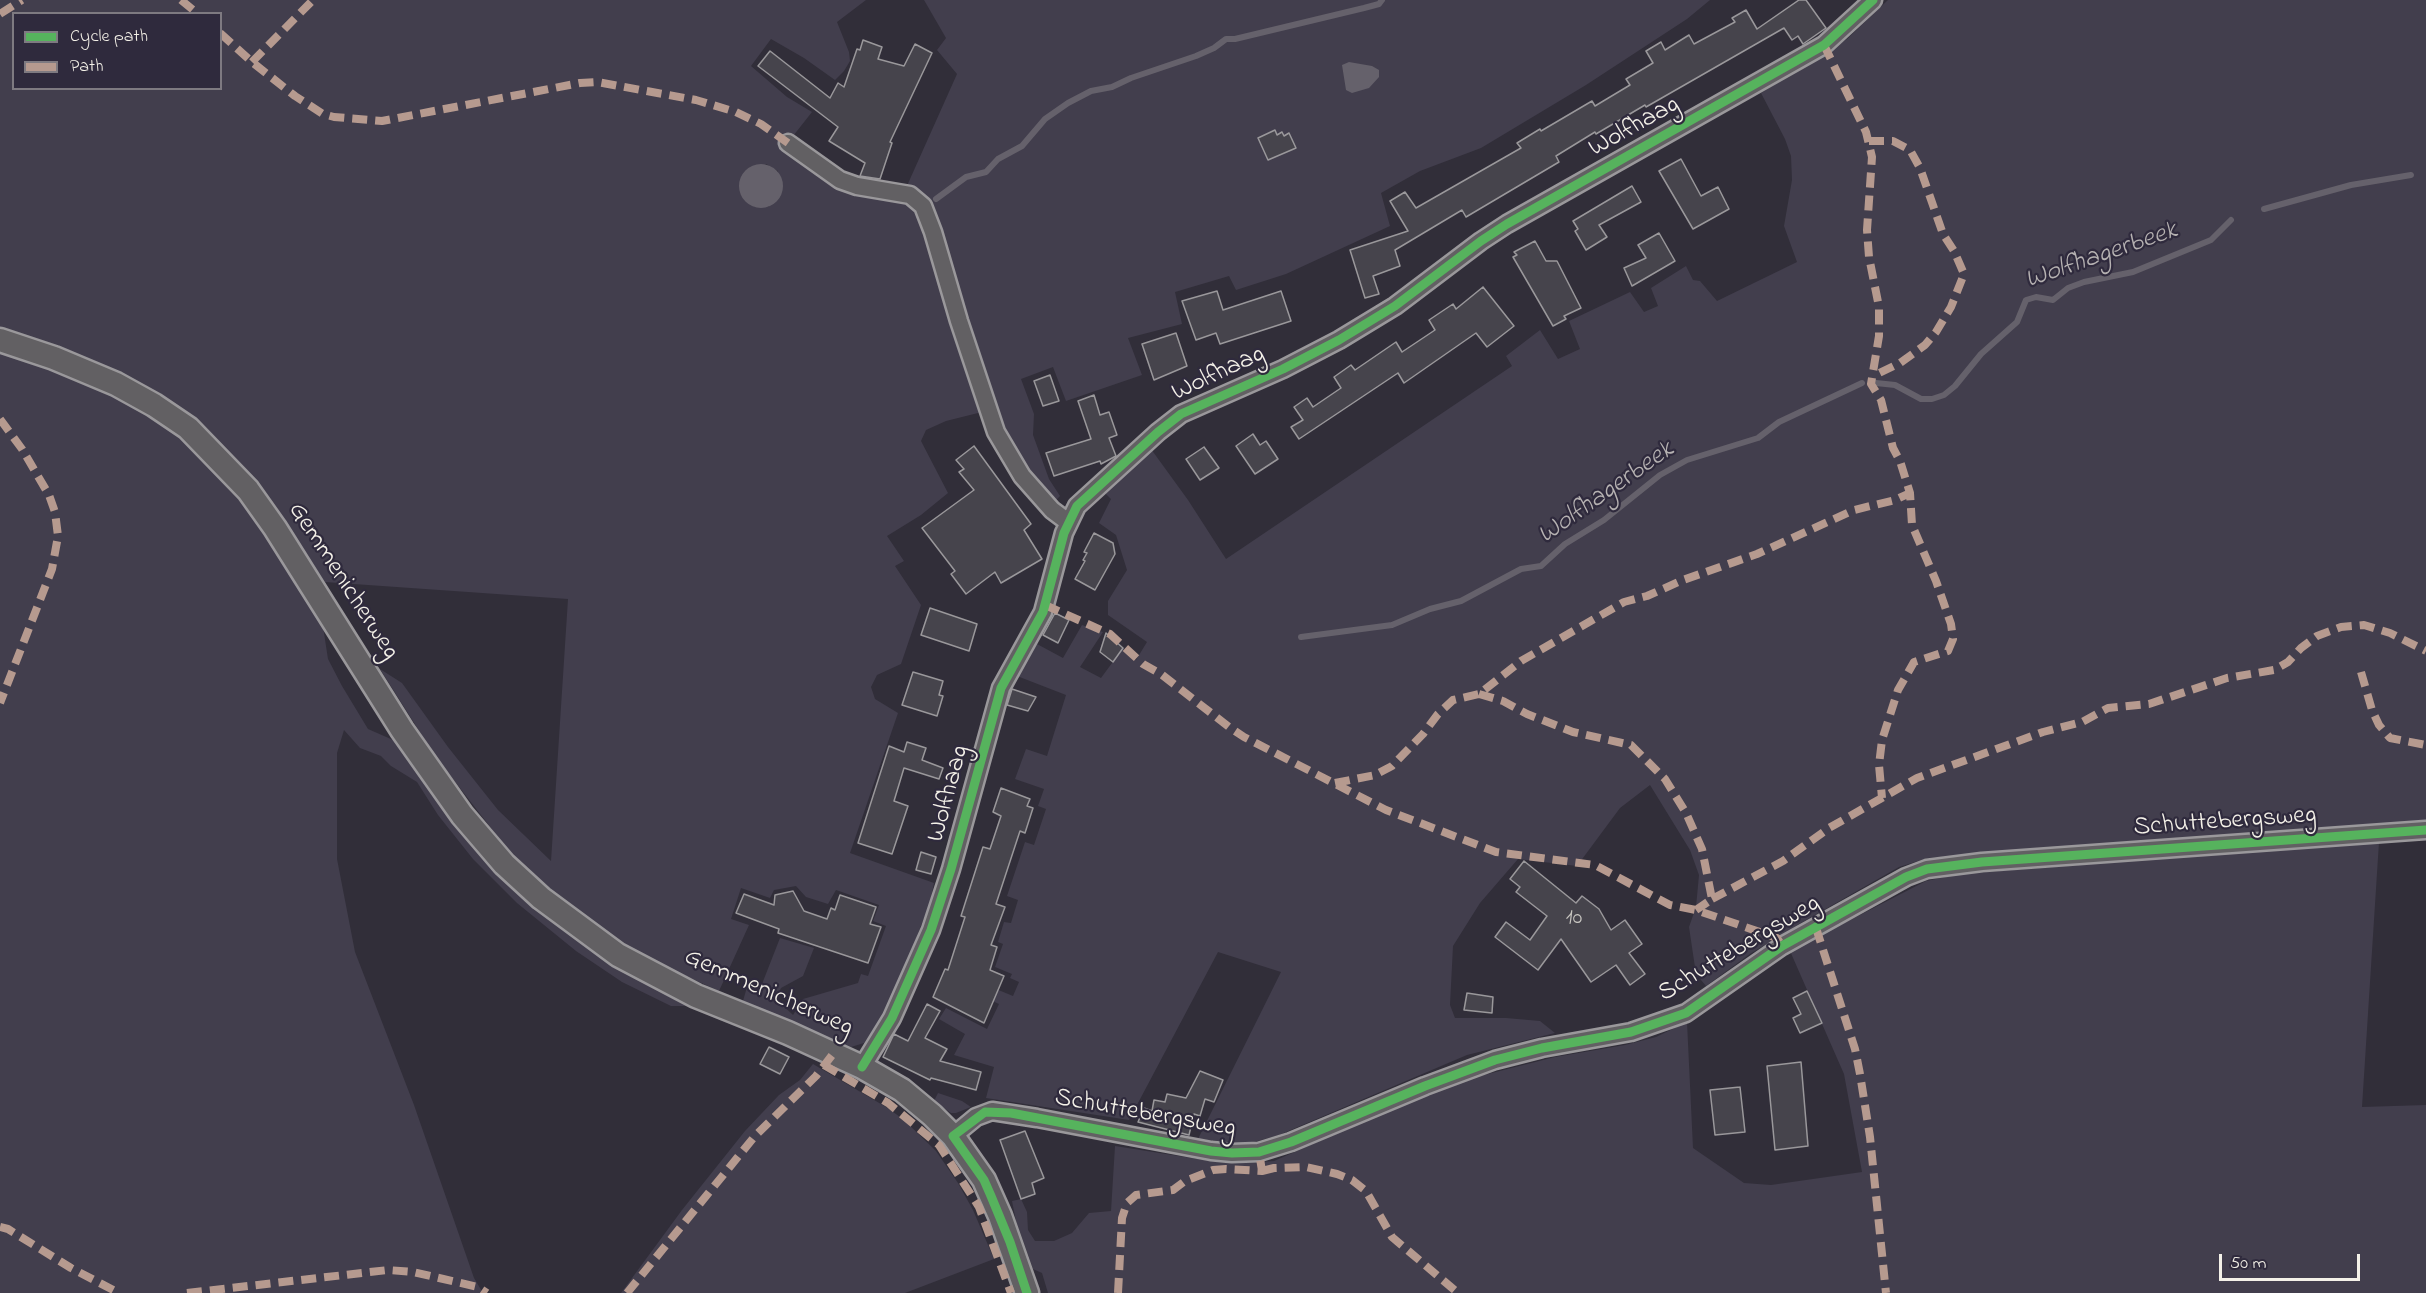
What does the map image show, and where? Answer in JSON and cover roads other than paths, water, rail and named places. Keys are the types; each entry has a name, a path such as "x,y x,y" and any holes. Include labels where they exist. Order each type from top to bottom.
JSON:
{"main road":[{"name":"Gemmenicherweg","path":"0,340 54,358 116,384 154,405 188,428 248,490 262,509 402,730 462,815 523,882 578,928 618,955 696,996 788,1033 862,1067 885,1079 918,1102 952,1136 984,1180 1027,1293"}],"street":[{"name":"Wolfhaag","path":"862,1067 892,1018 931,930 951,869 1001,688 1042,612 1068,522 1077,506 1181,414 1283,369 1339,340 1395,306 1507,224 1824,45 1873,0"},
{"path":"788,143 840,180 857,186 910,195 923,206 996,432 1022,476 1052,510 1068,522"},
{"name":"Schuttebergsweg","path":"952,1136 976,1117 992,1111 1211,1150 1232,1153 1259,1152 1291,1142 1425,1086 1495,1060 1542,1048 1631,1032 1686,1013 1782,946 1906,877 1927,869 1982,862 2426,830"}],"waterway":[{"path":"936,199 966,177 986,172 998,159 1022,146 1045,119 1091,91 1112,87 1131,78 1196,56 1214,48 1226,39 1235,39 1364,8 1379,4 1382,0"},
{"name":"Wolfhagerbeek","path":"2264,209 2351,185 2411,175"},
{"name":"Wolfhagerbeek","path":"1876,383 1895,385 1921,399 1932,399 1944,395 1955,386 1981,354 2017,322 2026,300 2036,297 2053,300 2068,288 2084,282 2133,272 2211,240 2231,220"},
{"name":"Wolfhagerbeek","path":"1301,637 1392,625 1430,609 1461,601 1521,569 1541,566 1565,544 1604,520 1660,475 1687,460 1758,438 1779,422 1862,383"}]}
